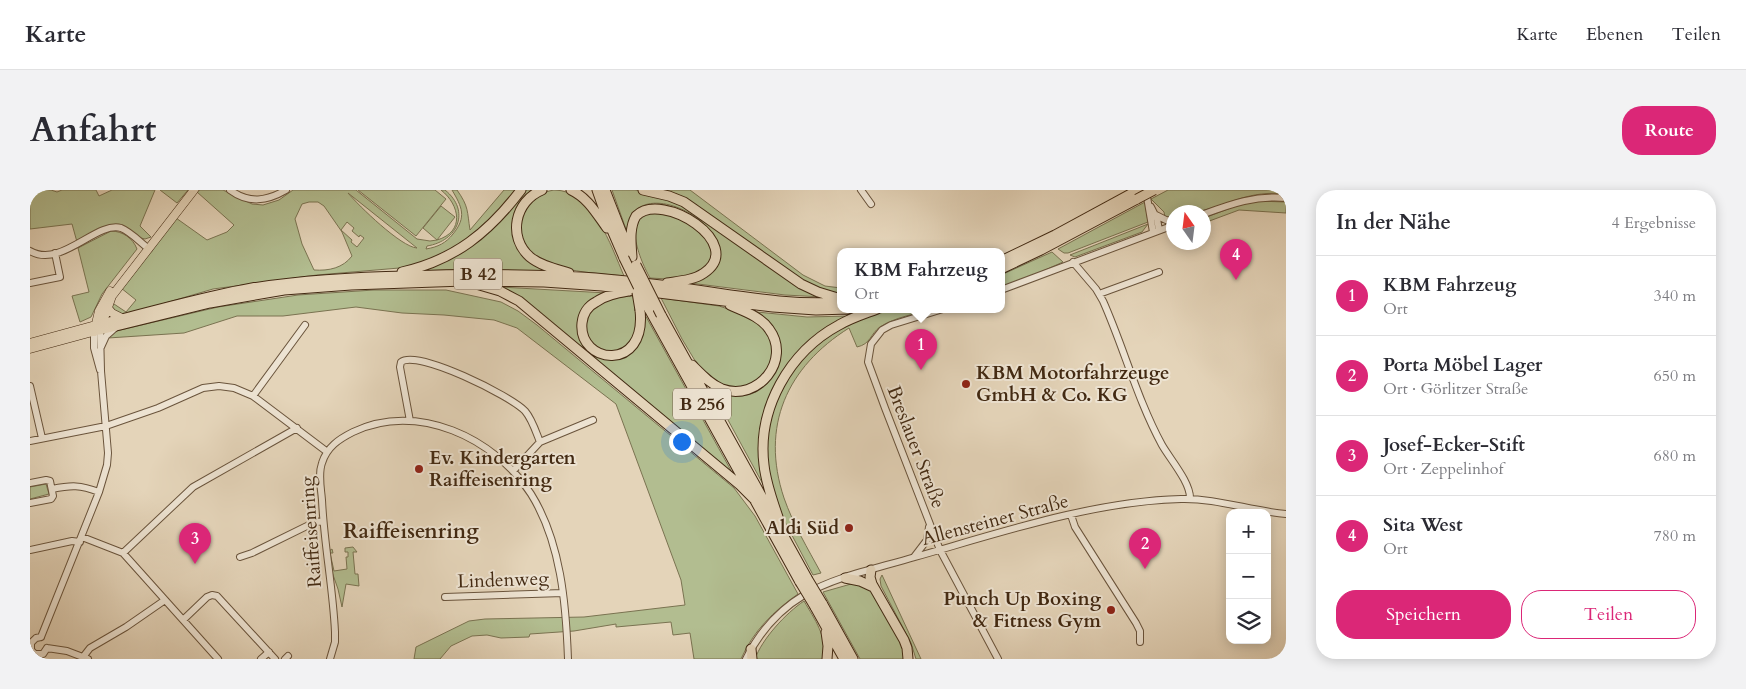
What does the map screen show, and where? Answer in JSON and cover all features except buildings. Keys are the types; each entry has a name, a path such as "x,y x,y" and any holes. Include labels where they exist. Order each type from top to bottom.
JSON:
{"highway":[{"path":"374,277 424,266 457,251 488,228 521,190"},
{"path":"542,190 529,198 519,212 516,230 519,240 527,254 535,260 548,267 581,277"},
{"path":"571,190 580,195 589,204 616,243"},
{"name":"B 256","path":"597,190 616,243 630,260 686,359 787,542 804,580"},
{"name":"B 256","path":"605,190 630,260 635,287 645,310 755,500 853,659"},
{"path":"642,190 669,196 684,202 801,284 837,299"},
{"path":"1005,267 1137,194 1154,190"},
{"path":"630,260 632,230 635,219 641,209 652,203 663,202 673,204 694,217 706,228 713,237 716,247 715,258 710,268 704,274 695,278 657,285"},
{"path":"1005,260 1039,247"},
{"name":"B 42","path":"98,328 283,287 374,277 506,274 581,277 774,300 815,303 837,301"},
{"path":"464,281 500,291 524,305 740,485 755,500"},
{"name":"B 42","path":"296,286 464,281 558,283 635,287 718,300 797,309 837,309"},
{"path":"635,287 605,297 589,308 585,313 582,325 582,332 587,343 596,352 608,356 614,356 627,351 636,342 645,310"},
{"path":"686,359 711,382 722,388 734,391 748,390 757,386 772,370 776,353 775,341 769,329 754,316 718,300"},
{"path":"787,542 769,491 764,464 765,431 773,398 789,370 814,342 838,325 867,313"},
{"path":"871,570 870,577 873,587 904,640 908,659"},
{"path":"871,570 908,642 913,659"},
{"path":"845,578 860,580 873,587"},
{"name":"B 256","path":"818,605 826,627 844,659"},
{"path":"826,627 827,659"}],"main road":[{"path":"98,328 104,300 194,190"},
{"path":"98,328 118,288 147,248"},
{"path":"107,307 120,322"},
{"name":"B 42","path":"30,349 74,337 98,328"},
{"name":"B 42","path":"30,343 98,328"}],"street":[{"path":"230,190 248,199 259,200 274,197 286,190"},
{"path":"861,190 871,204"},
{"path":"1146,190 1156,231"},
{"path":"1211,212 1251,199 1265,197 1286,198"},
{"path":"1149,204 1156,215 1166,220"},
{"path":"1156,215 1156,231"},
{"path":"1005,288 1166,227"},
{"path":"30,251 36,255 55,253 72,248 104,230 112,228 125,230 147,248"},
{"path":"30,283 60,277 55,253"},
{"path":"1073,262 1099,294 1152,424 1186,485 1190,499"},
{"path":"1099,294 1159,272"},
{"name":"Breslauer Straße","path":"930,313 891,325 882,330 871,344 868,358 870,370 940,550 998,659"},
{"path":"97,349 106,336 120,322"},
{"path":"253,396 305,325"},
{"path":"41,637 81,539 107,465 106,426 97,349 98,328"},
{"path":"74,337 88,340 97,349"},
{"path":"410,421 400,367 401,362 406,359 422,361 446,369 484,386 513,402 528,415 540,442"},
{"path":"30,386 42,438"},
{"path":"30,441 106,426 158,408 203,388 226,387 242,390 253,396 326,451"},
{"path":"513,471 540,442 593,420"},
{"name":"Raiffeisenring","path":"330,659 336,632 323,521 321,465 326,451 341,438 362,428 389,422 410,421 448,429 472,439 501,460 513,471 528,490 543,518 557,561 563,593 568,659"},
{"path":"123,553 193,487 297,428"},
{"path":"30,484 46,480 50,481 53,496 51,499 30,503"},
{"path":"52,489 75,485 99,492"},
{"name":"Allensteiner Straße","path":"746,659 752,654 767,627 789,606 816,588 871,570 1071,514 1150,502 1190,499 1286,514"},
{"path":"1071,514 1077,530 1136,623 1140,631 1140,642"},
{"path":"240,557 315,522 323,521"},
{"path":"914,558 927,540 929,523"},
{"path":"30,550 81,539 123,553 218,659"},
{"name":"Lindenweg","path":"445,597 563,593"},
{"path":"183,620 207,597 216,596 275,659"},
{"path":"47,648 67,651 86,658 90,648 126,627 165,600"},
{"path":"41,637 46,641 47,648 43,654 34,657 30,646 34,639 41,637"},
{"path":"261,659 269,652"}],"green space":[{"path":"51,190 57,192 62,190 96,190 99,196 112,190 155,190 140,226 151,237 141,238 121,228 108,226 77,242 72,224 30,229 30,191"},
{"path":"160,190 188,190 177,203"},
{"path":"200,190 223,190 252,204 263,205 279,200 293,190 356,190 417,239 430,241 446,236 456,225 457,218 452,203 441,190 445,190 458,207 459,216 457,224 453,232 447,238 427,246 426,249 438,246 448,240 460,222 462,212 452,190 457,190 464,201 470,230 504,190 517,190 489,224 444,255 411,267 317,275 213,289 121,316 113,310 111,302 126,312 136,300 121,288 176,218 207,240 227,232 234,225 197,192","holes":["348,193 417,248 410,246 391,234","318,202 324,206 342,232 352,256 340,266 325,270 314,270 302,244 295,219 302,204","347,222 354,228 352,231 359,237 360,235 364,238 357,247 341,230"]},
{"path":"358,190 435,190 446,199 416,236"},
{"path":"525,190 534,190 525,197 517,244 556,272 470,269 418,271 430,267 515,203"},
{"path":"554,190 568,192 580,199 590,209 599,222 624,276 590,273 553,265 537,258 526,248 520,233 524,209 535,198"},
{"path":"612,190 635,190 669,197 823,297 785,295 690,283 697,280 719,251 716,240 709,229 687,212 660,203 648,204 637,209 627,232"},
{"path":"660,190 690,190 803,275 825,286 837,288 837,293 814,288 688,200 676,194"},
{"path":"1168,190 1286,190 1286,194 1261,194 1240,198 1211,208 1211,205 1166,205 1166,217 1164,212 1151,199"},
{"path":"1257,201 1286,202 1286,213 1239,210 1211,220 1211,215"},
{"path":"1145,202 1148,222 1068,253 1058,249"},
{"path":"658,204 673,207 680,211 710,236 712,259 699,274 668,279 650,278 637,247 636,225 639,216 646,209"},
{"path":"441,206 455,217 437,240 423,228"},
{"path":"1148,224 1142,232 1075,257 1070,255"},
{"path":"111,231 127,236 137,249 102,294 91,317 80,322 72,296 89,292 78,248"},
{"path":"1052,252 1063,262 1005,286 1005,273"},
{"path":"500,287 607,293 597,297 579,330 599,356 635,348 643,332 644,313 734,476"},
{"path":"374,290 446,290 501,302 518,311 734,488 755,516 798,594 765,622 752,639 741,659 694,659 690,633 673,635 671,622 616,627 616,624 574,631 530,634 529,637 472,636 451,646 440,659 414,659 416,647 469,621 584,617 685,605 681,580 616,404 517,328 494,320 402,313 356,307 283,316 237,316 184,333 108,338 116,331 218,307 298,295"},
{"path":"633,296 636,308 635,335 624,350 610,352 600,350 589,339 586,332 586,324 592,310 606,300"},
{"path":"661,298 719,306 749,316 768,330 774,354 767,374 744,388 725,387 706,374 682,339"},
{"path":"757,312 807,317 850,316 823,329 809,342 769,401 764,486 710,387 732,395 751,394 768,382 774,373 780,353 779,342 772,326"},
{"path":"880,313 918,313 899,318 880,327 862,346 857,347 849,328 827,344 809,361 795,380 784,401 778,423 775,447 777,472 784,498 792,517 821,573 813,575 786,524 775,498 768,473 767,441 772,413 783,384 803,357 839,328"},
{"path":"46,484 49,494 30,499 30,487"},
{"path":"353,547 357,552 353,552 355,574 358,574 359,586 346,584 342,607 332,572 329,551 332,549 333,553 330,553 334,571 347,569 346,557 348,557 348,552 345,552 345,548"},
{"path":"882,575 921,659 916,659 911,643 881,586 880,579"},
{"path":"861,583 872,591 902,640 905,659 860,659 823,592"},
{"path":"804,601 822,636 824,659 755,659 763,643 775,627"}],"place":[{"name":"Sita West","path":"1236,280"},
{"name":"KBM Fahrzeug","path":"921,370"},
{"name":"KBM Motorfahrzeuge GmbH & Co. KG","path":"966,384"},
{"name":"Ev. Kindergarten Raiffeisenring","path":"419,469"},
{"name":"Aldi Süd","path":"849,528"},
{"name":"Josef-Ecker-Stift","path":"195,564"},
{"name":"Porta Möbel Lager","path":"1145,569"},
{"name":"Punch Up Boxing & Fitness Gym","path":"1111,610"}],"district":[{"name":"Raiffeisenring","path":"411,531"}]}
